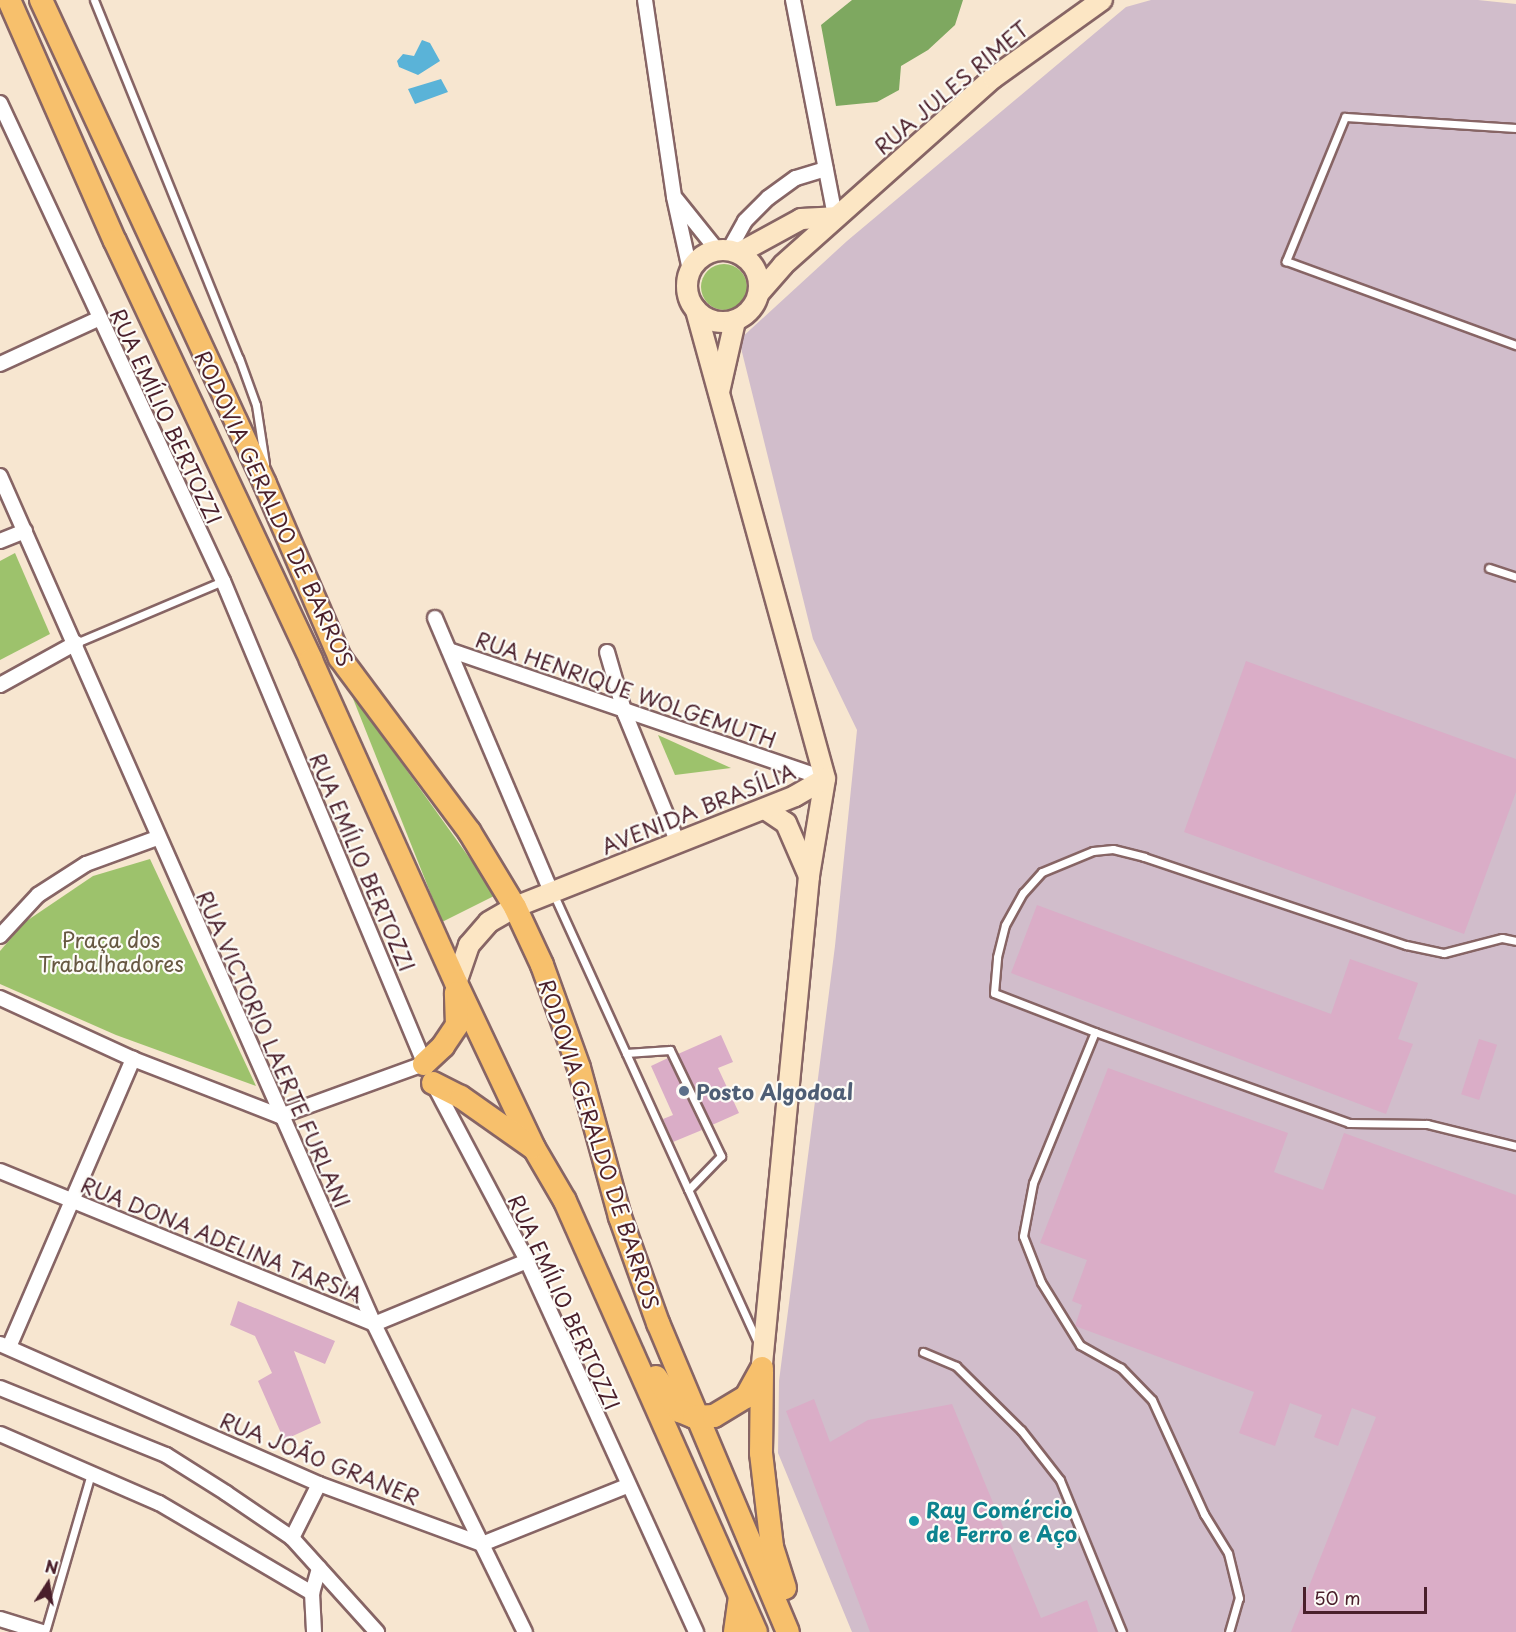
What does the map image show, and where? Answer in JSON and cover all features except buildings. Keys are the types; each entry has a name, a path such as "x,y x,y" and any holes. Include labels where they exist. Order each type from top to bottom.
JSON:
{"highway":[{"name":"RODOVIA GERALDO DE BARROS","path":"9,0 115,241 311,660 456,983 534,1148 565,1201 756,1632"},
{"name":"RODOVIA GERALDO DE BARROS","path":"41,0 265,484 340,658 469,831 515,907 542,965 579,1068 620,1216 658,1323 700,1416 788,1632"},
{"path":"456,983 457,1025 429,1074 534,1148"},
{"path":"565,1201 667,1397 680,1411 700,1416 731,1409 746,1397 763,1361"},
{"path":"763,1361 761,1453 772,1547 799,1632"},
{"path":"735,1632 740,1595"}],"main road":[{"name":"RUA JULES RIMET","path":"759,293 836,217 993,78 1102,0"},
{"path":"729,251 755,267 759,293 748,313 735,321 718,322 696,310 687,291 690,270 701,257 729,251 801,219 836,217"},
{"name":"AVENIDA BRASÍLIA","path":"456,983 469,945 489,922 515,907 765,809 825,779 717,398 696,310"},
{"name":"AVENIDA BRASÍLIA","path":"717,398 735,321"},
{"path":"763,1361 809,876 825,779"},
{"path":"765,809 786,823 809,876"}],"street":[{"path":"645,0 674,197 690,270"},
{"path":"793,0 836,217"},
{"name":"RUA EMÍLIO BERTOZZI","path":"0,103 98,319 223,581 429,1074 527,1261 627,1486 696,1632"},
{"path":"674,197 729,251 745,221 768,198 796,178 826,169"},
{"path":"0,364 98,319"},
{"name":"RUA VICTORIO LAERTE FURLANI","path":"0,476 76,643 157,838 374,1324 525,1632"},
{"path":"0,541 25,531"},
{"path":"435,618 552,893"},
{"path":"0,686 76,643"},
{"name":"RUA HENRIQUE WOLGEMUTH","path":"449,650 625,714 825,779"},
{"path":"607,652 625,714 678,843"},
{"path":"0,936 38,895 86,864 157,838"},
{"path":"0,998 133,1059 280,1116 429,1074"},
{"path":"4,1346 72,1200 133,1059"},
{"name":"RUA DONA ADELINA TARSIA","path":"0,1171 374,1324 527,1261"},
{"name":"RUA JOÃO GRANER","path":"4,1346 319,1484 482,1544"},
{"path":"0,1388 166,1455 292,1538 378,1632"},
{"path":"0,1434 91,1471 159,1503 312,1593"},
{"path":"292,1538 319,1484"},
{"path":"482,1544 627,1486"},
{"path":"314,1632 312,1593 319,1568"},
{"path":"0,1619 43,1632"}],"lane":[{"path":"94,0 256,405 264,438 265,484"},
{"path":"1516,128 1344,117 1286,261 1516,345"},
{"path":"1490,568 1516,577"},
{"path":"76,643 223,581"},
{"path":"1516,941 1502,938 1444,953 1425,950 1144,856 1113,849 1093,851 1042,872 1023,893 1005,925 997,957 994,993 1095,1032 1349,1123 1427,1124 1516,1146"},
{"path":"552,893 688,1190 763,1361"},
{"path":"1095,1032 1033,1183 1023,1236 1041,1282 1080,1345 1121,1368 1152,1400 1204,1514 1228,1553 1239,1598 1229,1632"},
{"path":"626,1053 670,1050 721,1156 688,1190"},
{"path":"923,1352 956,1366 1021,1430 1060,1480 1122,1632"},
{"path":"43,1632 91,1471"}],"shaded area":[{"path":"1151,0 1478,0 1516,4 1516,1632 852,1632 778,1453 779,1381 835,946 857,730 813,639 739,340 847,241 1126,7"}],"green space":[{"path":"852,0 963,0 955,25 928,50 901,66 899,90 877,102 836,106 821,25"},
{"path":"724,264 740,271 747,287 740,303 724,310 708,303 701,287 708,271"},
{"path":"15,553 50,634 0,660 0,561"},
{"path":"350,691 496,895 442,922"},
{"path":"658,735 731,768 675,775"},
{"name":"Praça dos Trabalhadores","path":"150,859 256,1086 116,1035 0,984 0,951 25,922 93,876"}],"water":[{"path":"422,40 430,43 440,61 418,75 399,67 397,61 403,54 414,56"},
{"path":"441,79 448,92 415,104 408,89"}],"place":[{"name":"Posto Algodoal","path":"684,1091"},
{"name":"Ray Comércio de Ferro e Aço","path":"914,1521"}]}
